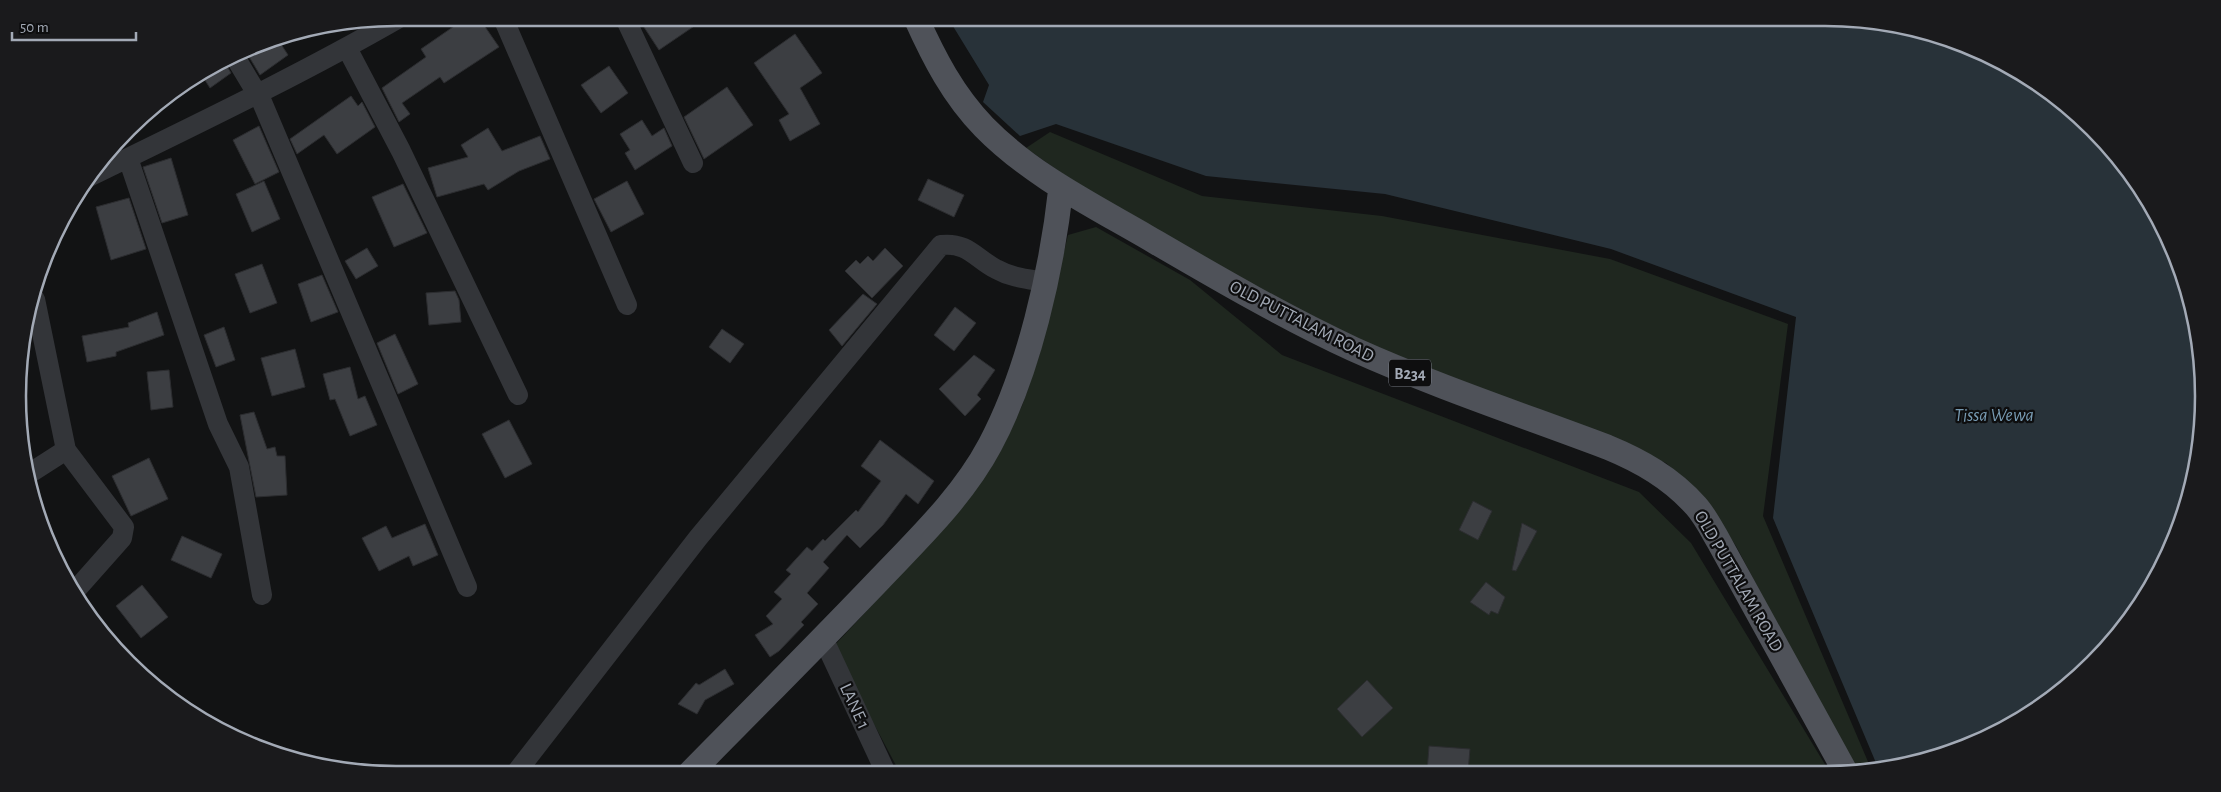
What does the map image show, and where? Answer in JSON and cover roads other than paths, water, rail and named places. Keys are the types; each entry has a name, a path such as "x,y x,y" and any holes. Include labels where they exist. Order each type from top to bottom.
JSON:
{"main road":[{"name":"OLD PUTTALAM ROAD","path":"920,26 944,76 969,109 1008,149 1061,187 1243,293 1313,330 1389,365 1607,447 1659,472 1698,507 1724,550 1842,765"},
{"path":"698,766 939,516 982,460 1002,420 1016,384 1045,282 1061,187"}],"street":[{"path":"104,170 257,95 384,26"},
{"path":"506,26 627,305"},
{"path":"629,26 692,163"},
{"path":"347,48 401,151 518,394"},
{"path":"238,61 262,102 467,587"},
{"path":"128,158 218,424 238,467 262,595"},
{"path":"521,766 698,538 941,245 955,244 995,269 1013,277 1045,282"},
{"path":"37,308 66,450 124,527 122,538 79,586"},
{"path":"34,471 66,450"},
{"name":"LANE 1","path":"823,638 883,766"}],"water":[{"name":"Tissa Wewa","path":"953,26 1825,26 1873,29 1897,33 1966,54 2010,76 2050,103 2069,118 2103,152 2145,211 2167,255 2188,324 2192,348 2195,396 2192,444 2188,468 2167,537 2145,581 2118,621 2103,640 2069,674 2050,689 2010,716 1966,738 1921,753 1876,763 1773,518 1796,317 1611,249 1385,194 1206,176 1056,124 1020,136 983,102 989,85"}]}
